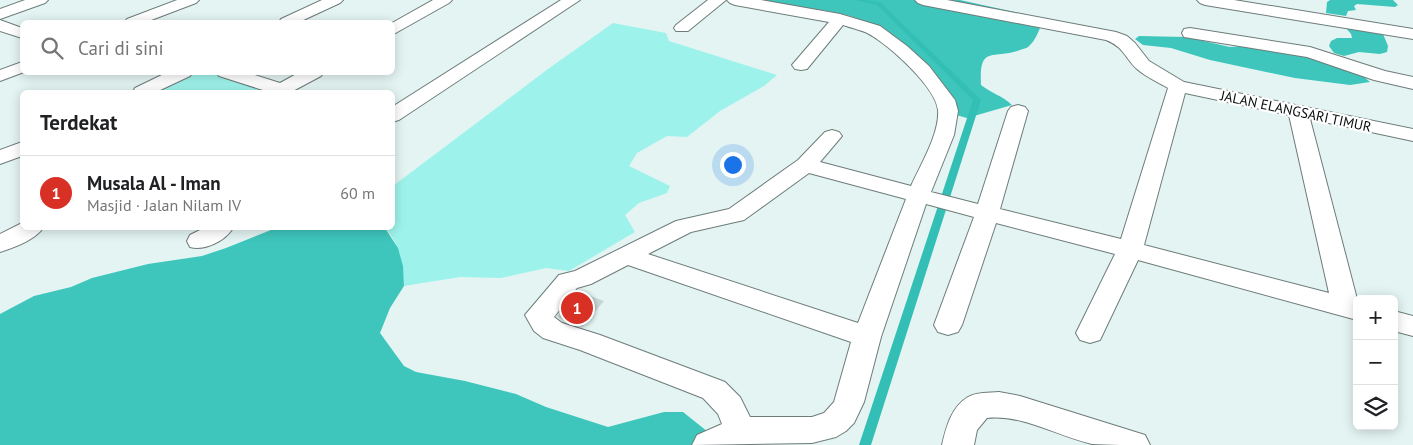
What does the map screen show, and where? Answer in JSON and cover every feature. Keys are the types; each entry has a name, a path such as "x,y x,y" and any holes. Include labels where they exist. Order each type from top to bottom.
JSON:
{"street":[{"path":"0,14 40,0"},
{"path":"139,20 191,0"},
{"path":"291,20 335,0"},
{"path":"395,28 444,0"},
{"path":"395,114 572,0"},
{"path":"682,28 718,0"},
{"path":"708,445 741,438 825,428 843,414 849,402 867,337 928,199 948,111 945,100 922,70 901,50 874,30 840,19 735,0"},
{"name":"JALAN ELANGSARI TIMUR","path":"923,0 1110,36 1121,40 1130,47 1143,64 1178,86 1413,135"},
{"path":"1205,0 1413,34"},
{"path":"1319,3 1322,19"},
{"path":"801,65 840,19"},
{"path":"0,25 20,32"},
{"path":"1190,33 1310,52 1380,76 1413,83"},
{"path":"0,76 20,68"},
{"path":"162,75 176,77"},
{"path":"234,75 275,90"},
{"path":"284,90 310,75"},
{"path":"147,90 176,77"},
{"path":"1090,333 1130,250 1178,86"},
{"path":"948,325 987,213 1018,111"},
{"path":"1298,112 1352,309"},
{"path":"741,438 729,406 714,390 590,342 553,331 544,324 539,315 568,281 582,278 684,226 736,215 806,165 832,136"},
{"path":"0,158 20,149"},
{"path":"806,165 928,199 1352,309"},
{"path":"0,244 27,230"},
{"path":"199,241 218,230"},
{"path":"627,256 867,337"},
{"path":"1398,322 1413,326"},
{"path":"958,445 962,425 978,406 999,404 1020,408 1134,445"}],"shaded area":[{"path":"761,0 960,0 1024,14 1040,25 1040,28 1028,47 1010,53 989,56 982,64 981,85 1012,105 967,118 956,115 955,109 864,21 827,11"},
{"path":"1330,0 1393,0 1398,5 1395,7 1357,4 1354,6 1356,10 1348,11 1346,16 1326,13 1327,2"},
{"path":"613,23 666,33 669,41 777,75 764,86 720,111 687,137 667,136 637,153 629,166 670,186 667,193 639,203 625,215 635,232 569,271 546,268 501,278 460,277 404,286 400,255 387,230 395,230 395,184 548,69"},
{"path":"1345,27 1383,34 1388,46 1387,52 1380,54 1359,52 1344,56 1334,53 1329,46 1331,41 1337,38 1352,38"},
{"path":"1139,36 1186,37 1230,47 1249,46 1296,53 1357,71 1370,82 1350,85 1295,78 1210,60 1171,48 1143,45 1135,39"},
{"path":"192,75 218,75 263,88 263,90 161,90"},
{"path":"271,230 386,230 398,248 403,266 404,286 390,308 380,333 404,366 416,372 465,381 516,394 546,407 608,427 664,412 683,412 708,432 708,445 0,445 0,314 34,296 71,287 92,278 148,264 202,256"}],"building":[{"path":"577,291 604,301 582,327 557,317"}],"waterway":[{"path":"858,0 879,4 977,100 865,445"}],"place":[{"name":"Musala Al - Iman","path":"577,308"}]}
